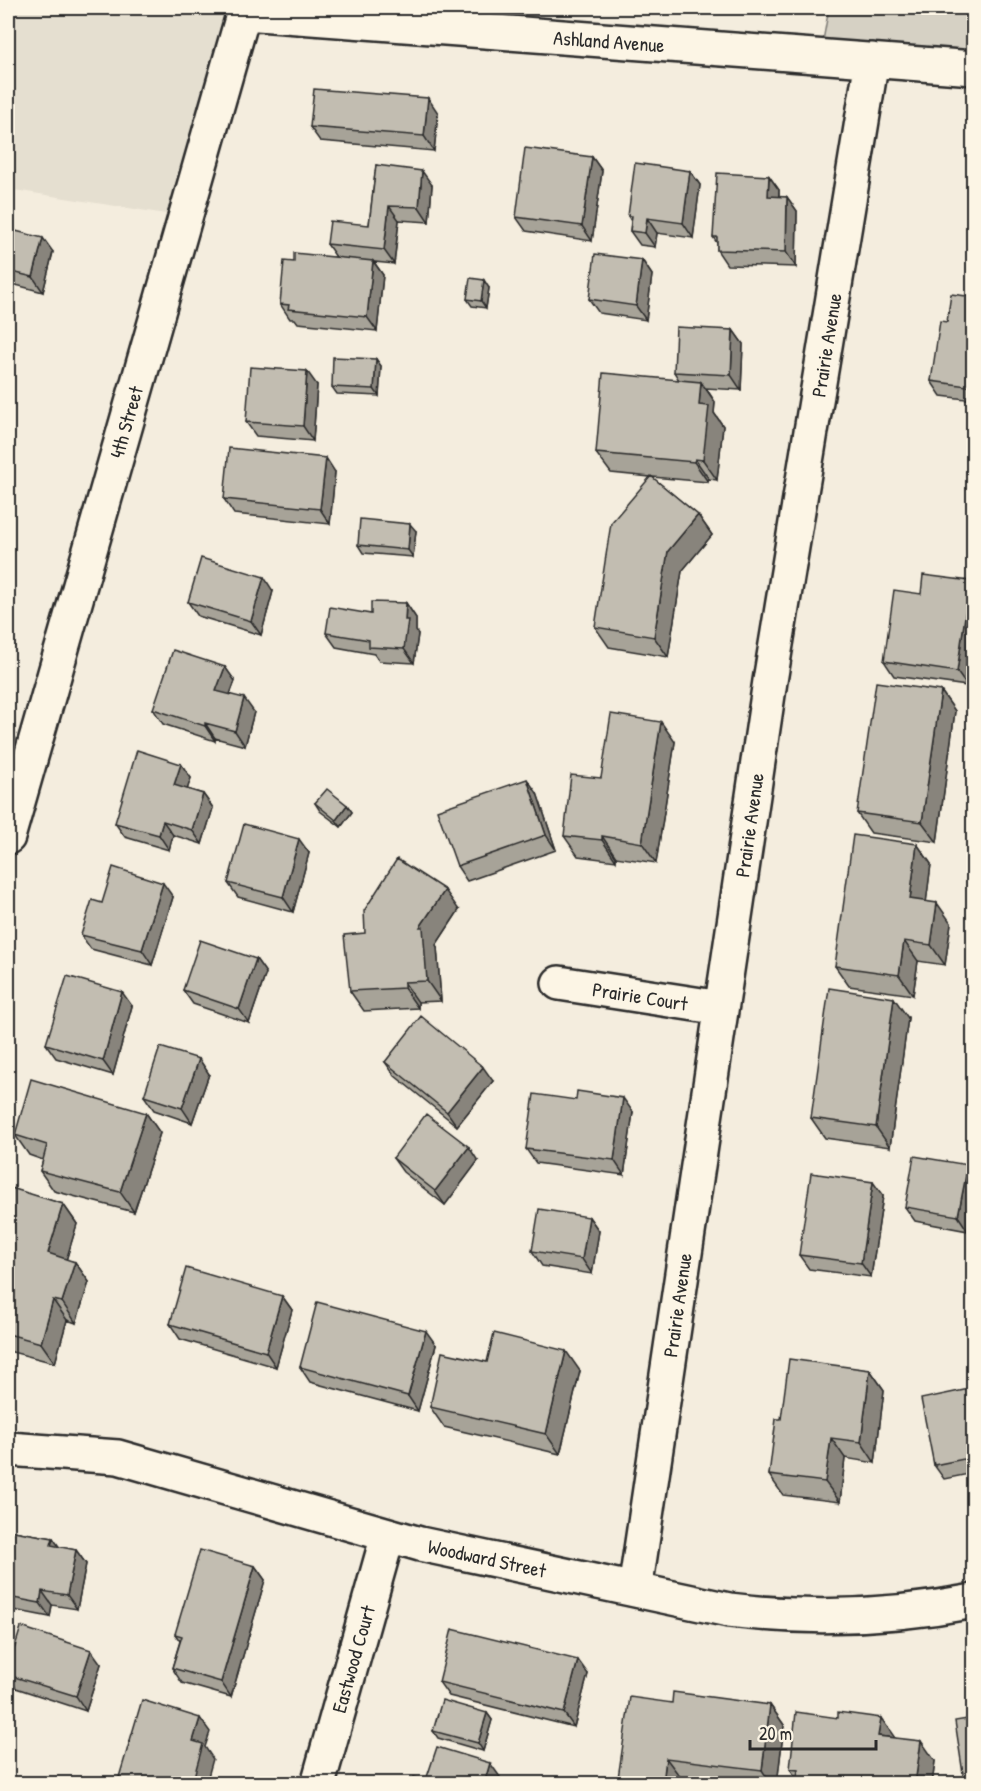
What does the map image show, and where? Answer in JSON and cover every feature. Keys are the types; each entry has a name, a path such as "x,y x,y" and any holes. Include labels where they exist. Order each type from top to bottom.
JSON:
{"street":[{"name":"Ashland Avenue","path":"244,10 974,68"},
{"name":"4th Street","path":"8,834 244,10"},
{"name":"Prairie Avenue","path":"635,1590 770,681 872,60"},
{"name":"Prairie Court","path":"559,983 722,1008"},
{"name":"Woodward Street","path":"8,1449 118,1457 388,1535 729,1610 805,1617 870,1616 974,1601"},
{"name":"Eastwood Court","path":"318,1784 388,1535"}],"shaded area":[{"path":"8,8 244,8 185,217 8,189"},
{"path":"829,8 973,8 973,68 820,57"}],"building":[{"path":"314,89 428,98 424,136 310,127"},
{"path":"525,148 592,157 582,226 516,217"},
{"path":"635,163 690,171 683,223 647,218 645,233 630,231 632,216 628,216"},
{"path":"376,165 422,171 419,207 389,206 384,250 327,244 330,221 369,225"},
{"path":"717,173 769,176 768,196 787,197 786,252 717,250 717,237 713,237"},
{"path":"8,229 43,238 33,277 8,271"},
{"path":"294,253 373,261 367,317 288,309 289,305 280,304 284,261 294,262"},
{"path":"595,254 642,260 636,306 589,299"},
{"path":"470,278 484,280 481,301 467,299"},
{"path":"951,294 974,297 974,387 931,381 940,321 947,322"},
{"path":"676,327 733,330 731,375 674,372"},
{"path":"333,357 376,359 374,389 332,387"},
{"path":"250,367 307,371 303,426 246,422"},
{"path":"603,373 701,382 699,405 709,406 703,460 695,459 694,462 596,453"},
{"path":"229,448 326,458 320,509 224,499"},
{"path":"651,476 698,515 668,551 654,637 595,627 611,523"},
{"path":"360,519 410,524 408,550 358,545"},
{"path":"201,558 264,577 251,621 188,602"},
{"path":"923,575 970,581 957,672 884,661 894,590 921,594"},
{"path":"371,602 406,603 405,620 408,620 404,649 369,647 369,640 326,633 330,607 371,614"},
{"path":"173,650 225,667 216,691 244,698 235,731 205,723 205,726 153,709"},
{"path":"876,682 941,691 922,822 857,813"},
{"path":"611,714 661,722 642,843 602,836 602,840 564,836 571,775 601,778"},
{"path":"137,750 181,764 174,785 203,794 192,830 163,821 159,835 115,823"},
{"path":"527,779 546,835 457,866 437,810"},
{"path":"327,789 347,805 336,820 315,803"},
{"path":"244,824 299,839 283,897 228,883"},
{"path":"853,835 917,844 910,899 937,903 931,945 904,941 899,975 835,966"},
{"path":"397,859 445,890 420,927 423,927 427,981 404,982 404,988 350,991 344,935 365,933 364,911"},
{"path":"113,867 163,883 142,950 81,935 92,900 102,903"},
{"path":"200,940 256,959 239,1009 183,990"},
{"path":"67,976 122,992 103,1061 46,1044"},
{"path":"829,988 894,998 876,1127 811,1118"},
{"path":"421,1016 483,1067 447,1112 385,1062"},
{"path":"160,1047 199,1059 182,1108 144,1096"},
{"path":"31,1079 146,1113 120,1192 40,1171 47,1145 15,1135"},
{"path":"577,1091 623,1098 614,1160 526,1149 534,1094 576,1100"},
{"path":"426,1114 469,1147 435,1191 393,1158"},
{"path":"914,1156 968,1165 958,1216 905,1207"},
{"path":"811,1173 873,1182 861,1263 799,1255"},
{"path":"8,1187 63,1204 48,1253 75,1262 62,1302 53,1300 41,1343 8,1334"},
{"path":"539,1209 589,1217 582,1259 532,1251"},
{"path":"186,1268 282,1296 266,1352 170,1324"},
{"path":"317,1302 426,1331 408,1396 300,1367"},
{"path":"494,1333 566,1351 546,1434 430,1407 442,1352 487,1362"},
{"path":"789,1359 870,1370 861,1442 831,1438 825,1482 769,1475 776,1419 781,1419"},
{"path":"974,1388 974,1457 934,1465 921,1399"},
{"path":"8,1530 53,1538 51,1545 76,1550 67,1595 42,1591 40,1603 8,1597"},
{"path":"200,1550 255,1566 221,1682 172,1668 182,1636 175,1634"},
{"path":"21,1627 91,1650 76,1696 8,1675"},
{"path":"452,1629 578,1660 564,1713 439,1682"},
{"path":"673,1692 770,1705 762,1770 666,1758 663,1784 618,1778 630,1697 672,1703"},
{"path":"142,1700 200,1718 193,1741 203,1744 192,1784 117,1784"},
{"path":"442,1700 487,1713 478,1743 433,1731"},
{"path":"796,1712 838,1718 838,1712 881,1718 878,1736 921,1741 915,1784 881,1784 881,1782 864,1780 864,1784 796,1784 798,1770 790,1769"},
{"path":"974,1718 974,1778 964,1780 955,1721"},
{"path":"437,1747 490,1763 484,1784 412,1784 414,1777 426,1780"}]}
